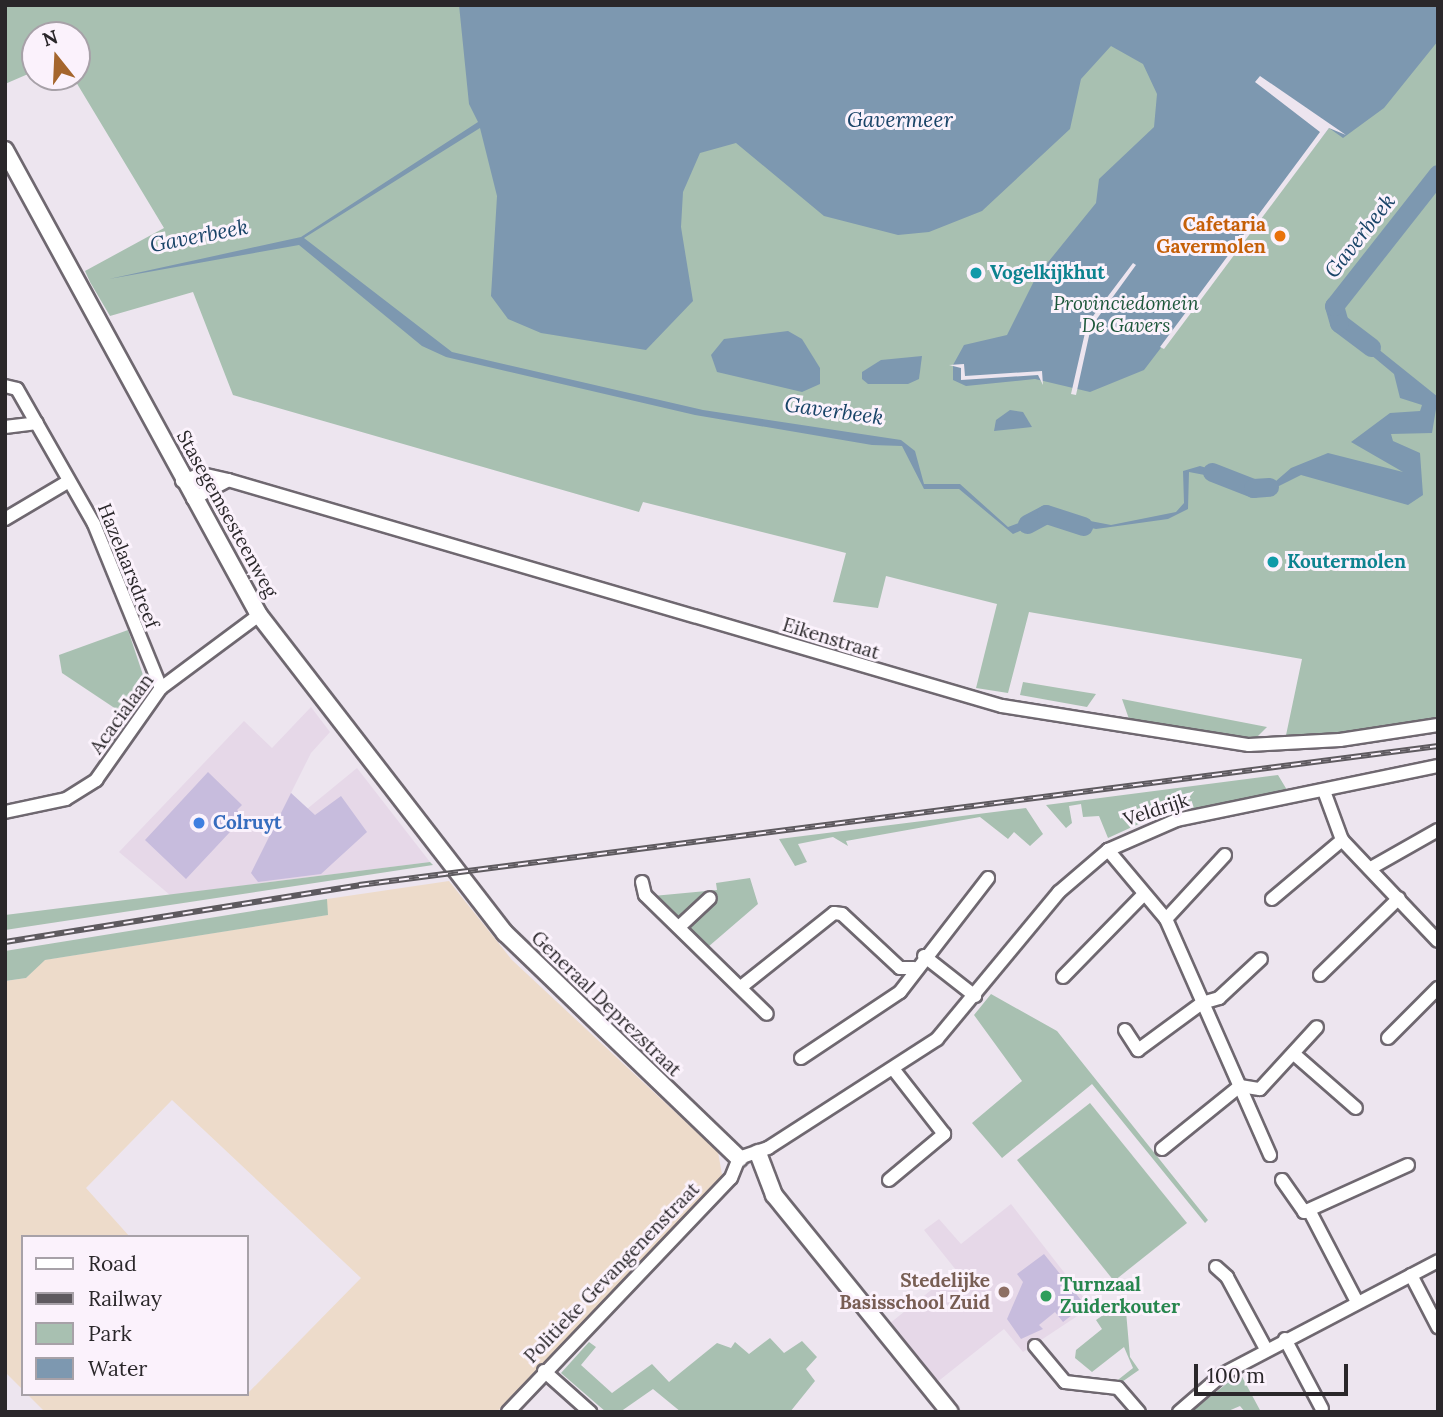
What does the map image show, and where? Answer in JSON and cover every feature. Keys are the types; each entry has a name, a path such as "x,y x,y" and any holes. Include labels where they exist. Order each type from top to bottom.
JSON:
{"street":[{"name":"Stasegemsesteenweg","path":"5,150 192,499 260,615 455,870"},
{"name":"Hazelaarsdreef","path":"5,386 17,389 100,537 161,688"},
{"path":"5,427 37,423"},
{"name":"Eikenstraat","path":"183,481 202,474 228,480 1002,706 1249,746 1340,740 1438,725"},
{"path":"192,499 228,480"},
{"path":"5,519 69,481"},
{"name":"Acacialaan","path":"5,812 66,799 96,780 161,688 260,615"},
{"name":"Veldrijk","path":"739,1158 758,1153 894,1070 937,1039 1059,892 1108,850 1177,820 1438,766"},
{"path":"1324,791 1342,840 1438,941"},
{"path":"1371,868 1438,830"},
{"path":"1272,899 1342,840"},
{"path":"1108,850 1143,895 1166,919 1270,1155"},
{"path":"1166,919 1225,855"},
{"name":"Generaal Deprezstraat","path":"455,870 542,974 739,1158"},
{"path":"801,1058 886,1005 988,878"},
{"path":"642,882 645,895 768,1014"},
{"path":"1063,977 1143,895"},
{"path":"679,927 710,898"},
{"path":"1320,975 1399,898"},
{"path":"740,988 834,913 900,968 914,968"},
{"path":"924,956 975,996"},
{"path":"1125,1030 1138,1050 1202,1003 1219,998 1261,958"},
{"path":"1388,1038 1438,988"},
{"path":"1162,1149 1240,1086 1260,1089 1317,1027"},
{"path":"1294,1054 1356,1108"},
{"path":"889,1180 944,1134 894,1070"},
{"path":"758,1153 774,1195 950,1412"},
{"name":"Politieke Gevangenenstraat","path":"508,1412 544,1371 731,1178 739,1158"},
{"path":"1282,1181 1297,1209 1309,1210 1408,1165"},
{"path":"1309,1210 1357,1301"},
{"path":"1179,1412 1223,1374 1357,1301 1438,1261"},
{"path":"1216,1267 1227,1277 1266,1349"},
{"path":"1411,1275 1438,1326"},
{"path":"1285,1339 1322,1409"},
{"path":"1035,1346 1065,1382 1118,1388 1139,1412"},
{"path":"544,1371 590,1412"}],"shaded area":[{"path":"311,707 330,732 311,753 291,793 307,809 357,768 430,862 170,895 119,852 244,721 272,748"},
{"path":"449,881 512,960 718,1152 723,1180 497,1412 45,1412 29,1396 248,1396 361,1278 172,1100 86,1188 128,1235 21,1235 21,1388 5,1372 5,981 26,978 44,960 327,915 327,899"},
{"name":"Stedelijke Basisschool Zuid","path":"1011,1204 1091,1307 1023,1352 1004,1329 936,1383 889,1324 956,1270 924,1230 939,1219 961,1244"}],"green space":[{"name":"Provinciedomein De Gavers","path":"5,5 1438,5 1438,721 1285,740 1302,659 1029,612 1008,693 976,688 997,604 886,576 878,608 833,602 846,553 643,502 639,512 233,395 193,292 110,316 85,271 164,228 81,91 91,91 91,21 21,21 21,77 5,84"},
{"path":"128,630 147,687 128,717 62,673 59,655"},
{"path":"1023,682 1096,694 1087,707 1020,695"},
{"path":"1122,699 1267,727 1254,740 1129,719"},
{"path":"1278,775 1287,790 1154,817 1108,838 1099,816 1083,817 1081,804 1069,806 1072,823 1066,828 1046,805"},
{"path":"1026,808 1043,834 1030,846 1014,832 1008,839 980,817 846,841 848,846 833,837 798,844 807,862 795,866 779,839"},
{"path":"430,862 433,865 5,930 5,915"},
{"path":"750,878 758,904 701,953 653,896 717,890 716,883"},
{"path":"327,899 328,915 45,960 26,978 5,981 5,951"},
{"path":"991,994 1057,1031 1208,1220 1205,1223 1092,1084 1002,1158 972,1123 1022,1081 974,1015"},
{"path":"1090,1103 1187,1223 1114,1281 1017,1160"},
{"path":"1125,1300 1130,1357 1139,1370 1119,1384 1114,1383 1133,1368 1124,1347 1092,1372 1075,1358 1076,1350 1102,1329 1096,1320"},
{"path":"770,1338 784,1353 802,1341 817,1357 806,1369 815,1381 790,1412 681,1412 653,1389 620,1412 606,1412 561,1373 589,1342 596,1347 581,1365 612,1393 652,1364 669,1382 717,1343 731,1348 735,1342 749,1354"},
{"path":"1240,1373 1261,1412 1245,1412 1240,1406 1226,1412 1191,1412"}],"water":[{"name":"Gavermeer","path":"459,5 1438,5 1438,41 1384,108 1343,138 1329,128 1144,370 1090,392 1035,379 966,386 953,380 953,365 964,345 1007,335 1036,277 1096,203 1099,179 1154,127 1157,94 1143,64 1111,46 1081,79 1070,129 982,211 929,232 898,235 824,216 736,143 700,153 683,192 681,227 693,301 646,350 541,333 508,319 491,296 497,196 480,128 304,238 452,352 703,410 901,440 915,451 924,484 960,484 1008,527 1050,511 1048,518 1013,534 959,489 924,489 902,446 872,445 695,415 446,357 422,346 299,245 109,279 301,237 478,122 469,104"},
{"name":"Gaverbeek","path":"1352,328 1438,397 1432,433 1391,434 1393,441 1420,453 1423,495 1408,505 1301,475 1269,491 1242,490 1247,482 1276,481 1291,468 1328,453 1403,472 1351,442 1390,413 1420,411 1422,405 1400,398 1394,374 1347,335"},
{"path":"788,331 802,339 820,368 820,384 802,392 717,372 711,355 724,339"},
{"path":"922,356 919,379 908,384 868,384 862,379 862,372 881,360"},
{"path":"1010,410 1023,412 1032,427 994,431 996,420"},
{"path":"1200,466 1238,477 1236,481 1189,472 1188,509 1168,519 1096,529 1058,521 1059,515 1111,525 1176,512 1184,503 1183,471"}],"pier":[{"path":"1260,76 1346,135 1329,128 1164,349 1160,347 1320,132 1255,82"},
{"path":"1133,263 1136,265 1091,327 1076,395 1071,394 1087,324"},
{"path":"964,364 965,376 1042,371 1043,385 1038,375 961,380 961,368 949,365"}],"building":[{"name":"Colruyt","path":"208,772 242,805 237,810 244,817 186,879 145,840"},
{"path":"291,793 315,815 341,796 367,832 321,874 258,882 251,873"},
{"name":"Turnzaal Zuiderkouter","path":"1044,1254 1085,1305 1063,1322 1055,1312 1039,1325 1043,1329 1021,1339 1007,1319 1023,1282 1017,1274"}],"waterway":[{"name":"Gaverbeek","path":"1371,347 1339,323 1334,306 1438,174"},
{"name":"Gaverbeek","path":"1212,472 1253,488 1269,487"},
{"name":"Gaverbeek","path":"1027,524 1046,514 1083,526"}],"railway":[{"path":"5,942 359,885 1438,746"}],"place":[{"name":"Cafetaria Gavermolen","path":"1280,236"},
{"name":"Vogelkijkhut","path":"976,273"},
{"name":"Koutermolen","path":"1273,562"},
{"name":"Colruyt","path":"199,823"},
{"name":"Stedelijke Basisschool Zuid","path":"1004,1292"},
{"name":"Turnzaal Zuiderkouter","path":"1046,1296"}]}
